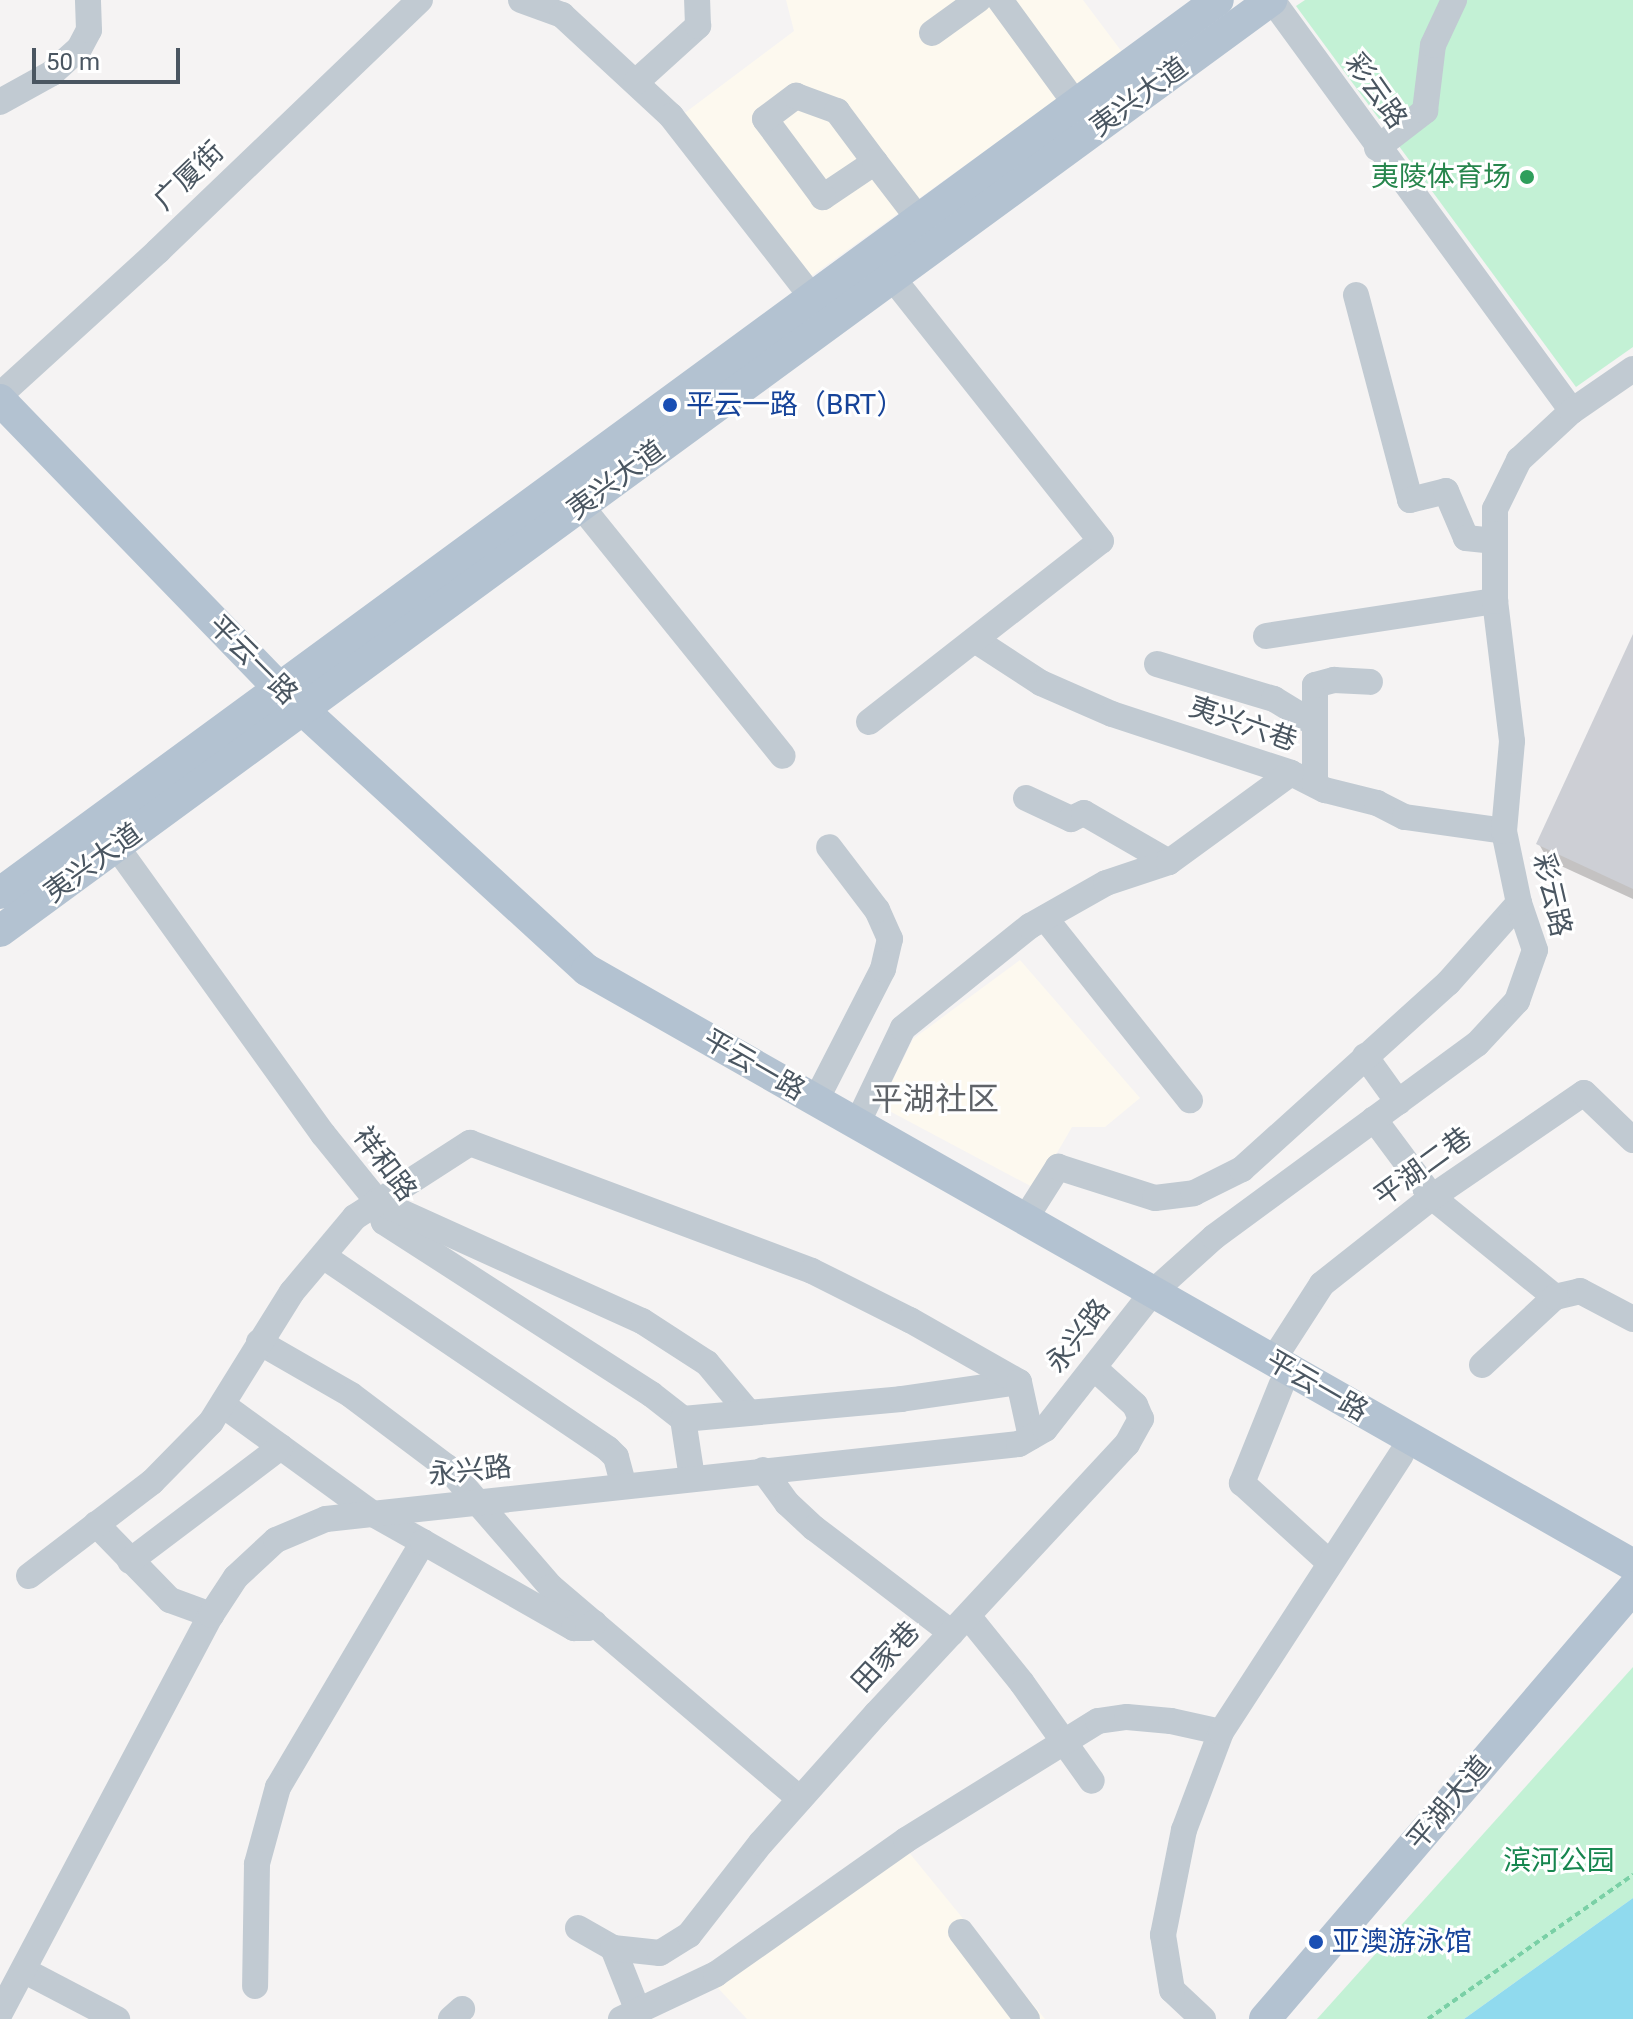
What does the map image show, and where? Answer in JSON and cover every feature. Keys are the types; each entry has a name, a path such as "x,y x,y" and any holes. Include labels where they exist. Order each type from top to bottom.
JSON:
{"main road":[{"name":"夷兴大道","path":"0,931 116,846 284,704 811,296 1218,0"},
{"name":"夷兴大道","path":"0,893 581,506 1272,0"},
{"name":"平云一路","path":"0,397 284,704 587,970 1025,1219 1148,1299"},
{"name":"平云一路","path":"0,423 284,704 575,979 1277,1373 1633,1565"},
{"name":"平云一路","path":"1277,1373 1401,1455 1633,1589"},
{"name":"平湖大道","path":"1265,2019 1633,1589"},
{"name":"平湖大道","path":"1282,2019 1633,1612"}],"street":[{"path":"0,102 52,73 79,49 89,30 88,0"},
{"name":"广厦街","path":"0,397 158,251 420,0"},
{"path":"521,0 562,15 671,116 811,296"},
{"path":"636,82 698,26 697,0"},
{"path":"932,33 978,0"},
{"path":"1000,0 1075,103"},
{"name":"彩云路","path":"1272,0 1377,148 1572,411"},
{"path":"1377,148 1425,111 1433,45 1454,0"},
{"path":"875,162 918,218"},
{"path":"869,722 1101,541 892,277"},
{"path":"1356,295 1410,500 1446,491 1466,538 1495,541"},
{"name":"彩云路","path":"1148,1299 1214,1237 1477,1044 1517,1001 1535,950 1519,903 1504,831 1512,741 1495,601 1495,509 1519,460 1572,411 1633,369"},
{"path":"581,506 783,756"},
{"path":"1266,636 1495,601"},
{"name":"夷兴六巷","path":"975,640 1041,683 1112,714 1377,803 1405,817 1504,831"},
{"path":"1157,664 1274,699 1315,724"},
{"path":"857,1124 903,1028 1045,918 1106,883 1169,862 1303,778 1315,724 1315,685 1334,680 1370,682"},
{"path":"1026,798 1071,819 1084,813 1169,862"},
{"name":"祥和路","path":"116,846 323,1134 377,1201 384,1222 651,1394 683,1419"},
{"path":"816,1100 883,969 890,939 877,910 829,847"},
{"path":"1025,1219 1058,1167 1155,1198 1194,1193 1242,1169 1448,983 1519,903"},
{"path":"1045,918 1190,1100"},
{"path":"1365,1056 1398,1102"},
{"name":"平湖二巷","path":"1330,1563 1242,1483 1277,1373 1322,1284 1432,1197 1584,1093 1633,1140"},
{"path":"1374,1119 1432,1197 1555,1297"},
{"path":"29,1576 152,1482 211,1422 292,1292 355,1217 470,1143 812,1271 1019,1382 1031,1437"},
{"path":"377,1201 642,1321 707,1363 749,1413"},
{"path":"323,1256 608,1449 616,1457 624,1486"},
{"path":"1482,1365 1555,1297 1580,1291 1633,1319"},
{"name":"永兴路","path":"0,2013 25,1971 211,1615 236,1577 276,1540 326,1519 1019,1444 1045,1429 1148,1299"},
{"path":"259,1342 351,1395 447,1467 551,1587 800,1799"},
{"name":"田家巷","path":"578,1928 613,1948 660,1953 689,1935 800,1799 1127,1444 1141,1419 1135,1405 1121,1389 1094,1368"},
{"path":"692,1478 683,1419 901,1399 1019,1382"},
{"path":"223,1405 373,1514 574,1628 588,1628 594,1623"},
{"path":"130,1561 281,1447"},
{"path":"1203,2019 1172,1990 1163,1935 1184,1830 1221,1732 1401,1455"},
{"path":"763,1470 787,1503 814,1528 960,1625 1063,1741 1092,1781"},
{"path":"96,1524 170,1600 211,1615"},
{"path":"255,1986 257,1864 278,1787 423,1542"},
{"path":"613,1948 630,2015 716,1974 906,1840 1098,1721 1127,1717 1171,1721 1221,1732"},
{"path":"961,1932 1027,2019"},
{"path":"25,1971 117,2019"}],"path":[{"path":"1428,2019 1633,1875"}],"shaded area":[{"path":"786,0 1083,0 1122,52 810,277 682,115 794,31"},
{"name":"平湖社区","path":"1020,960 1140,1098 1105,1127 1072,1127 1036,1189 880,1106 913,1039"},
{"path":"907,1850 1045,2019 747,2019 717,1987"}],"green space":[{"name":"夷陵体育场","path":"1305,0 1633,0 1633,347 1576,387 1296,6"},
{"name":"滨河公园","path":"1633,1667 1633,1898 1464,2019 1317,2019"}],"water":[{"path":"1633,1898 1633,2019 1464,2019"}],"building":[{"path":"1633,634 1633,889 1536,844"}],"place":[{"name":"夷陵体育场","path":"1527,177"},
{"name":"平云一路（BRT）","path":"670,405"},
{"name":"亚澳游泳馆","path":"1316,1942"}],"district":[{"name":"平湖社区","path":"935,1099"}]}
